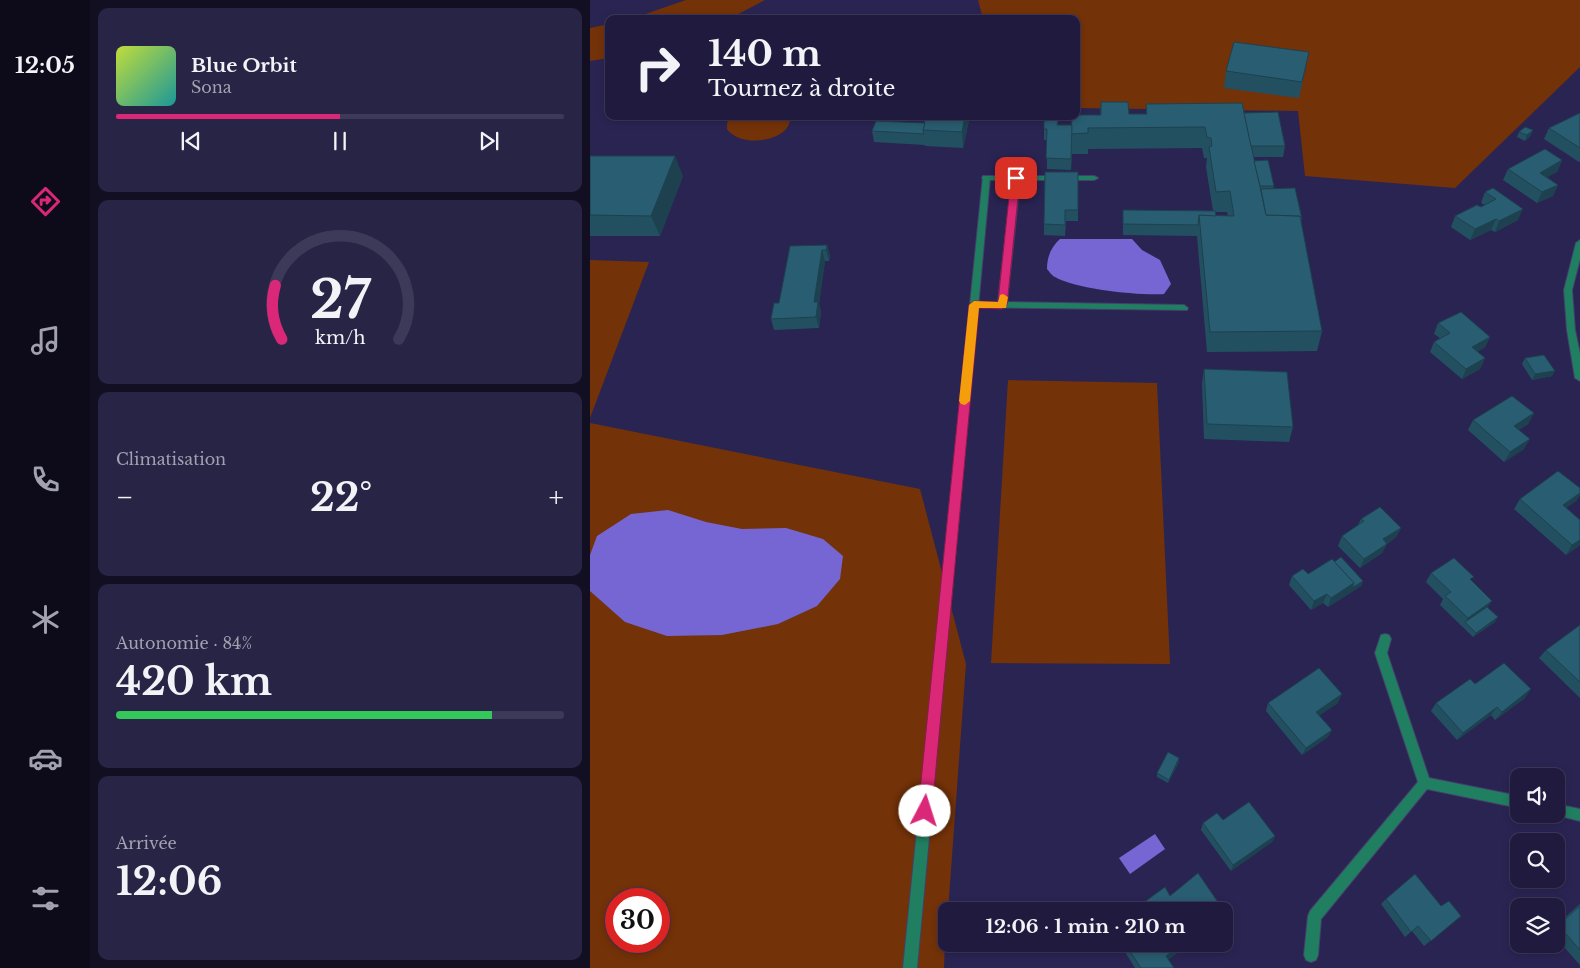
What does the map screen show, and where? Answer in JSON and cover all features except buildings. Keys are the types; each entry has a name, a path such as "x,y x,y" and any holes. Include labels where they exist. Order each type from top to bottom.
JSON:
{"street":[{"path":"910,968 986,178 1094,178"},
{"path":"1002,305 1016,178"},
{"path":"1580,243 1568,290 1571,330 1580,378"},
{"path":"974,305 1184,308"},
{"path":"1385,639 1381,653 1424,783"},
{"path":"1424,783 1510,800"},
{"path":"1311,955 1315,916 1424,783"},
{"path":"1565,812 1580,815"}],"shaded area":[{"path":"686,0 765,0 737,15 643,15"},
{"path":"978,0 1580,0 1580,67 1455,188 1305,176 1298,111 1080,108 1080,15 982,15"},
{"path":"605,25 605,59 590,61 590,28"},
{"path":"729,120 790,120 789,125 775,137 753,141 734,135 727,129"},
{"path":"1060,239 1132,239 1142,250 1160,260 1171,284 1164,294 1154,294 1108,291 1064,281 1054,276 1047,269 1050,252"},
{"path":"590,260 649,262 590,418"},
{"path":"1008,380 1157,383 1170,664 991,663"},
{"path":"590,423 920,489 966,664 949,902 938,902 938,952 945,952 944,968 590,968"},
{"path":"668,510 706,522 742,529 786,528 823,539 843,556 840,579 817,606 778,624 722,635 667,636 625,622 590,591 590,555 597,536 631,514"},
{"path":"1155,834 1165,849 1130,874 1119,858"}],"slow traffic":[{"path":"965,401 974,305 1002,305 1003,297"}],"route":[{"path":"925,811 974,305 1002,305 1016,178"}]}
